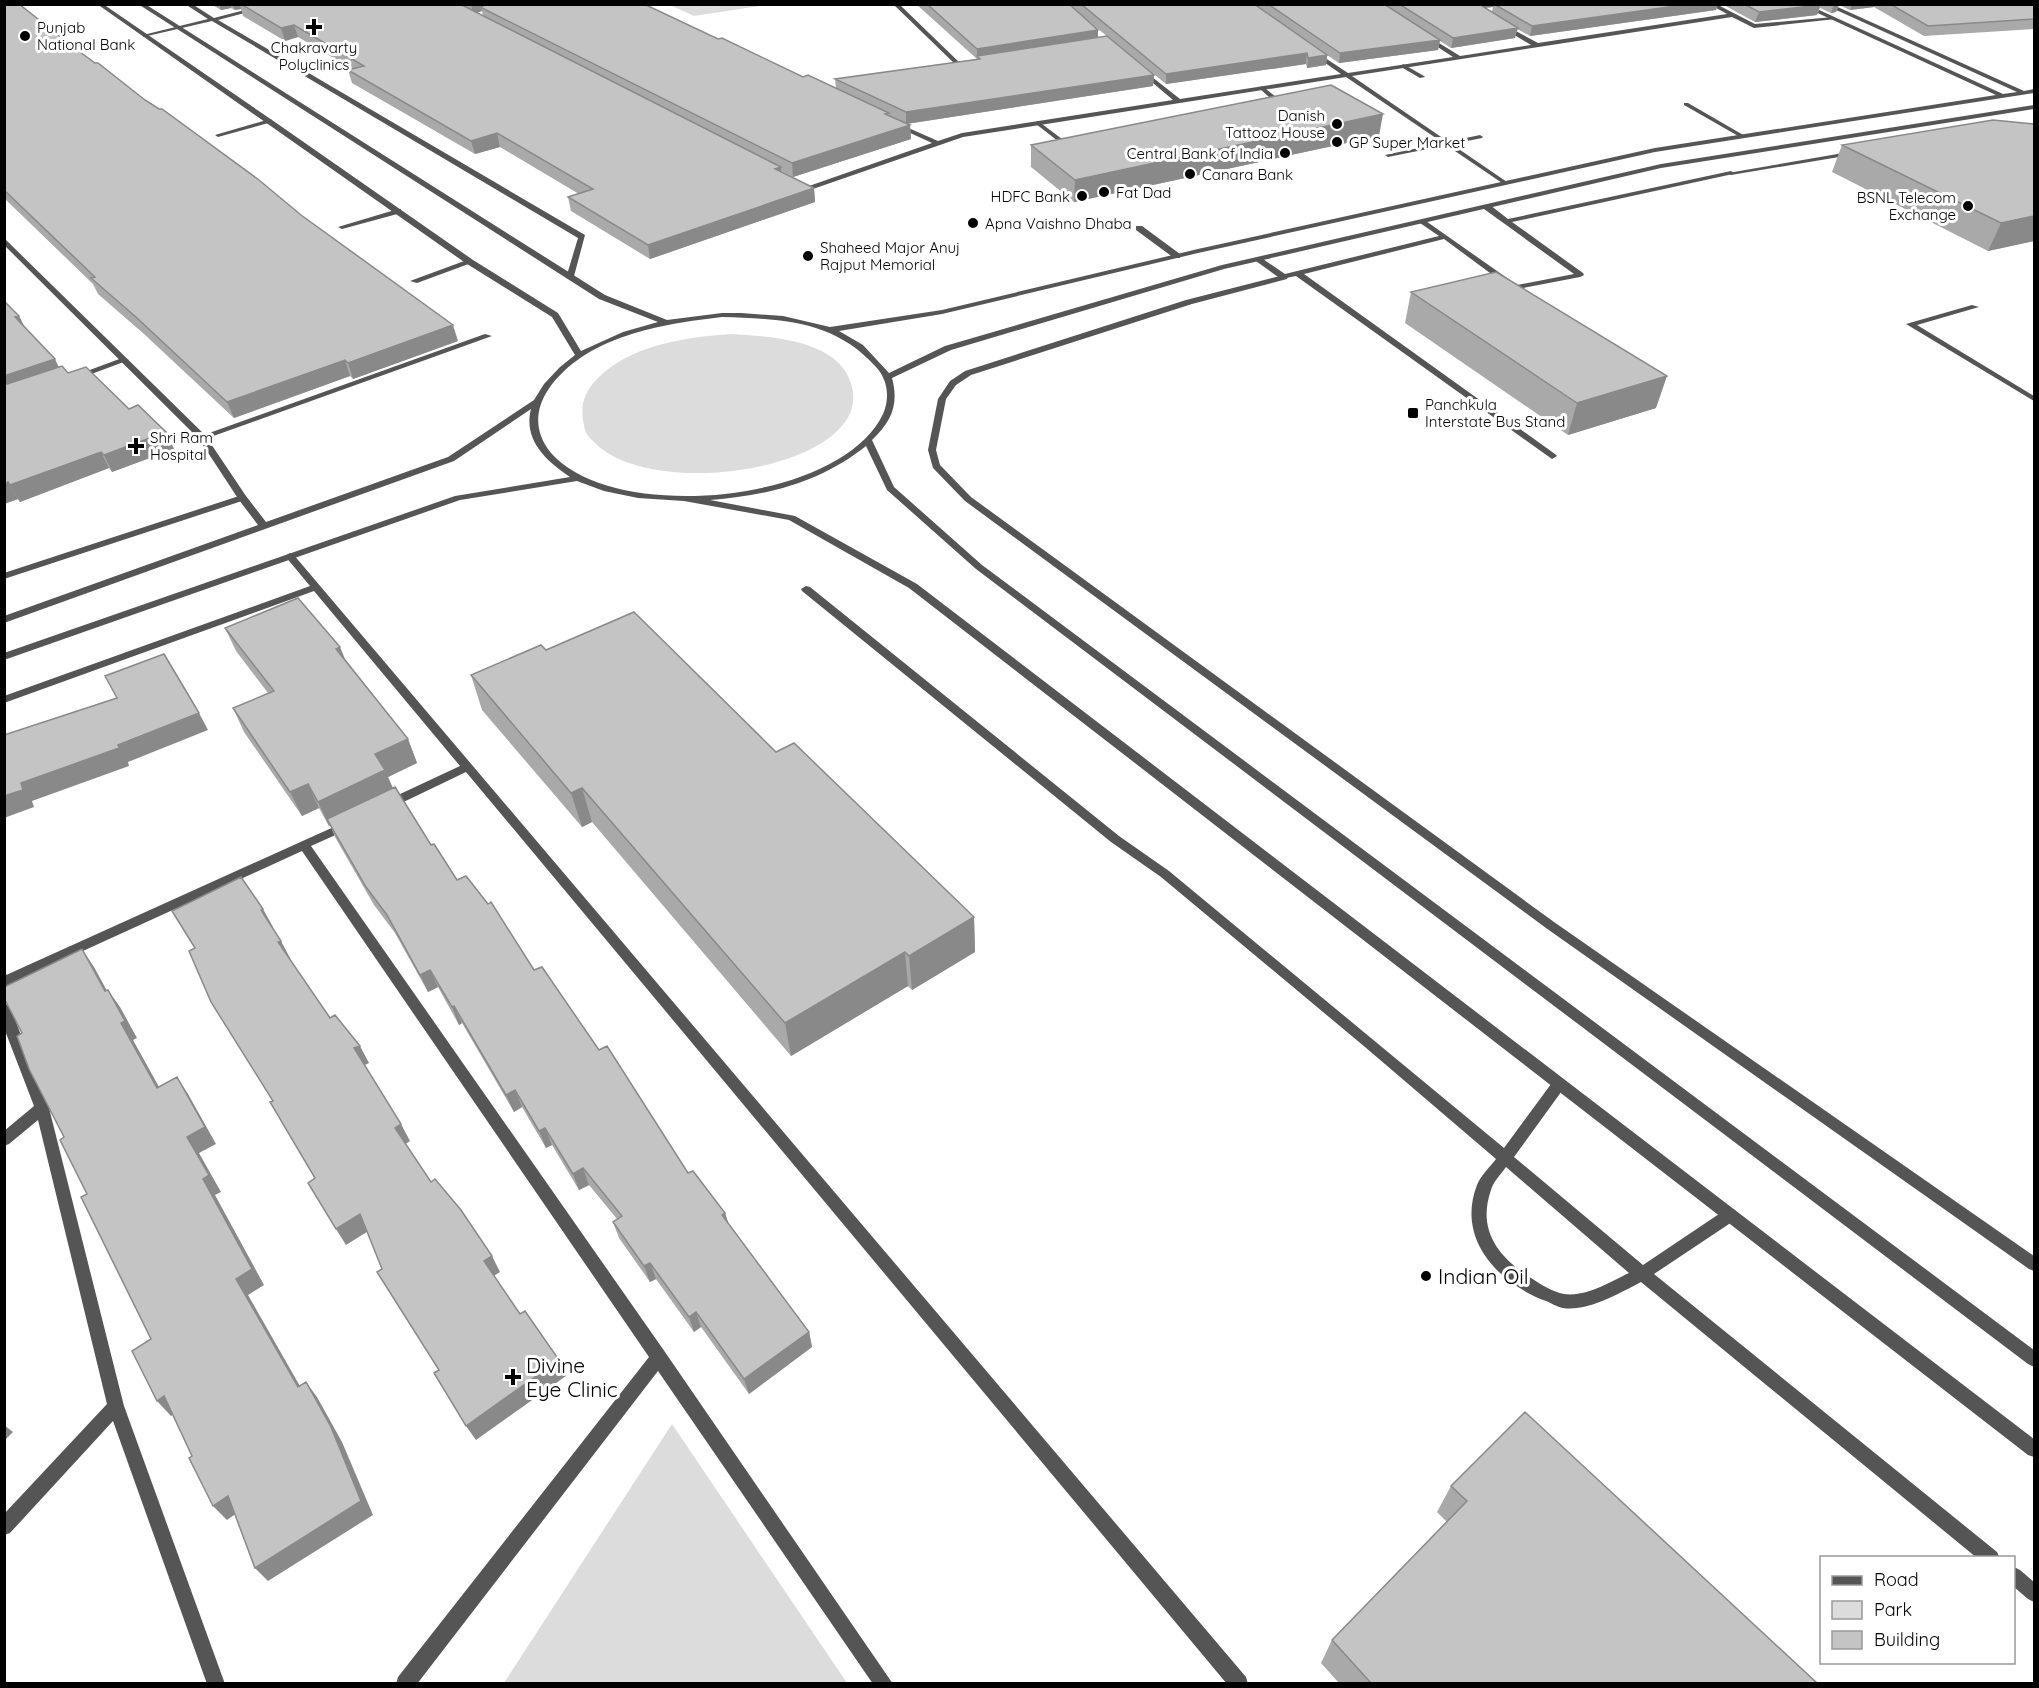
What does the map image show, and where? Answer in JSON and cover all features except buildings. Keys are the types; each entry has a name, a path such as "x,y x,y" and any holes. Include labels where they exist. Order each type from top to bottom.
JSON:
{"street":[{"path":"99,4 470,262 555,315 580,357"},
{"path":"140,4 570,278 602,297 665,322"},
{"path":"187,4 582,237 570,278"},
{"path":"145,36 277,4"},
{"path":"895,4 959,65"},
{"path":"1711,4 1754,26 1833,19"},
{"path":"1800,4 2033,108"},
{"path":"1828,5 2034,98"},
{"path":"787,178 808,189 962,135 1732,15"},
{"path":"1498,23 1538,46"},
{"path":"1420,33 1458,57"},
{"path":"1309,49 1504,183"},
{"path":"948,66 970,63"},
{"path":"1134,65 1178,101"},
{"path":"1403,66 1422,76"},
{"path":"1251,103 1274,98 1262,88"},
{"path":"829,330 942,312 1177,256 1655,150 2034,91"},
{"path":"1686,104 1742,136"},
{"path":"888,377 948,348 1222,267 1661,166 2033,108"},
{"path":"886,120 937,143"},
{"path":"218,135 270,121"},
{"path":"1038,123 1065,144 1077,141"},
{"path":"1388,155 1445,142 1480,137"},
{"path":"1508,221 1731,173 1869,150"},
{"path":"1423,221 1516,288 1580,274 1487,207"},
{"path":"342,227 398,211"},
{"path":"1139,228 1177,256"},
{"path":"1445,237 1189,302 968,373 953,383 942,399 932,450 936,466 968,499 1316,755 1550,925 2034,1264"},
{"path":"4,240 202,437 242,498 265,527"},
{"path":"1257,259 1284,277"},
{"path":"414,281 470,262"},
{"path":"1298,274 1552,456"},
{"path":"1975,307 1910,324 2034,399"},
{"path":"4,620 451,459 535,402 559,370 602,342 665,322 722,315 756,315 793,320 829,330 866,349 888,377 891,395 888,412 868,440 822,471 755,492 687,499 652,498 617,492 578,478 546,454 534,434 535,402"},
{"path":"202,437 488,336"},
{"path":"70,378 126,360"},
{"path":"868,440 890,488 979,567 2034,1359"},
{"path":"4,657 458,498 578,478"},
{"path":"4,576 242,498"},
{"path":"687,499 792,518 913,586 2034,1449"},
{"path":"290,556 1239,1683"},
{"path":"4,700 316,587"},
{"path":"806,589 1115,839 1165,874 1370,1043 1642,1274 1990,1556"},
{"path":"4,982 306,844 467,767"},
{"path":"306,844 304,845 884,1683"},
{"path":"4,1009 42,1108 116,1406 216,1683"},
{"path":"1559,1084 1484,1186 1479,1211 1483,1239 1494,1258 1516,1277 1538,1291 1564,1301 1584,1299 1607,1292 1642,1274 1731,1215"},
{"path":"4,1140 42,1108"},
{"path":"405,1683 659,1357"},
{"path":"4,1527 116,1406"},
{"path":"2015,1578 2034,1593"}],"green space":[{"path":"670,4 766,5 694,16"},
{"path":"731,334 778,338 811,346 838,362 847,374 852,405 837,432 805,452 762,466 715,473 667,471 626,462 595,443 588,435 583,418 585,396 596,380 609,368 625,358 659,345"},
{"path":"672,1424 847,1683 504,1683"}],"place":[{"name":"Chakravarty Polyclinics","path":"314,27"},
{"name":"Punjab National Bank","path":"25,36"},
{"name":"Danish Tattooz House","path":"1337,124"},
{"name":"GP Super Market","path":"1337,142"},
{"name":"Central Bank of India","path":"1285,153"},
{"name":"Canara Bank","path":"1190,174"},
{"name":"Fat Dad","path":"1104,192"},
{"name":"HDFC Bank","path":"1082,196"},
{"name":"BSNL Telecom Exchange","path":"1968,206"},
{"name":"Apna Vaishno Dhaba","path":"973,223"},
{"name":"Shaheed Major Anuj Rajput Memorial","path":"808,256"},
{"name":"Panchkula Interstate Bus Stand","path":"1413,413"},
{"name":"Shri Ram Hospital","path":"136,446"},
{"name":"Indian Oil","path":"1426,1276"},
{"name":"Divine Eye Clinic","path":"513,1377"}]}
